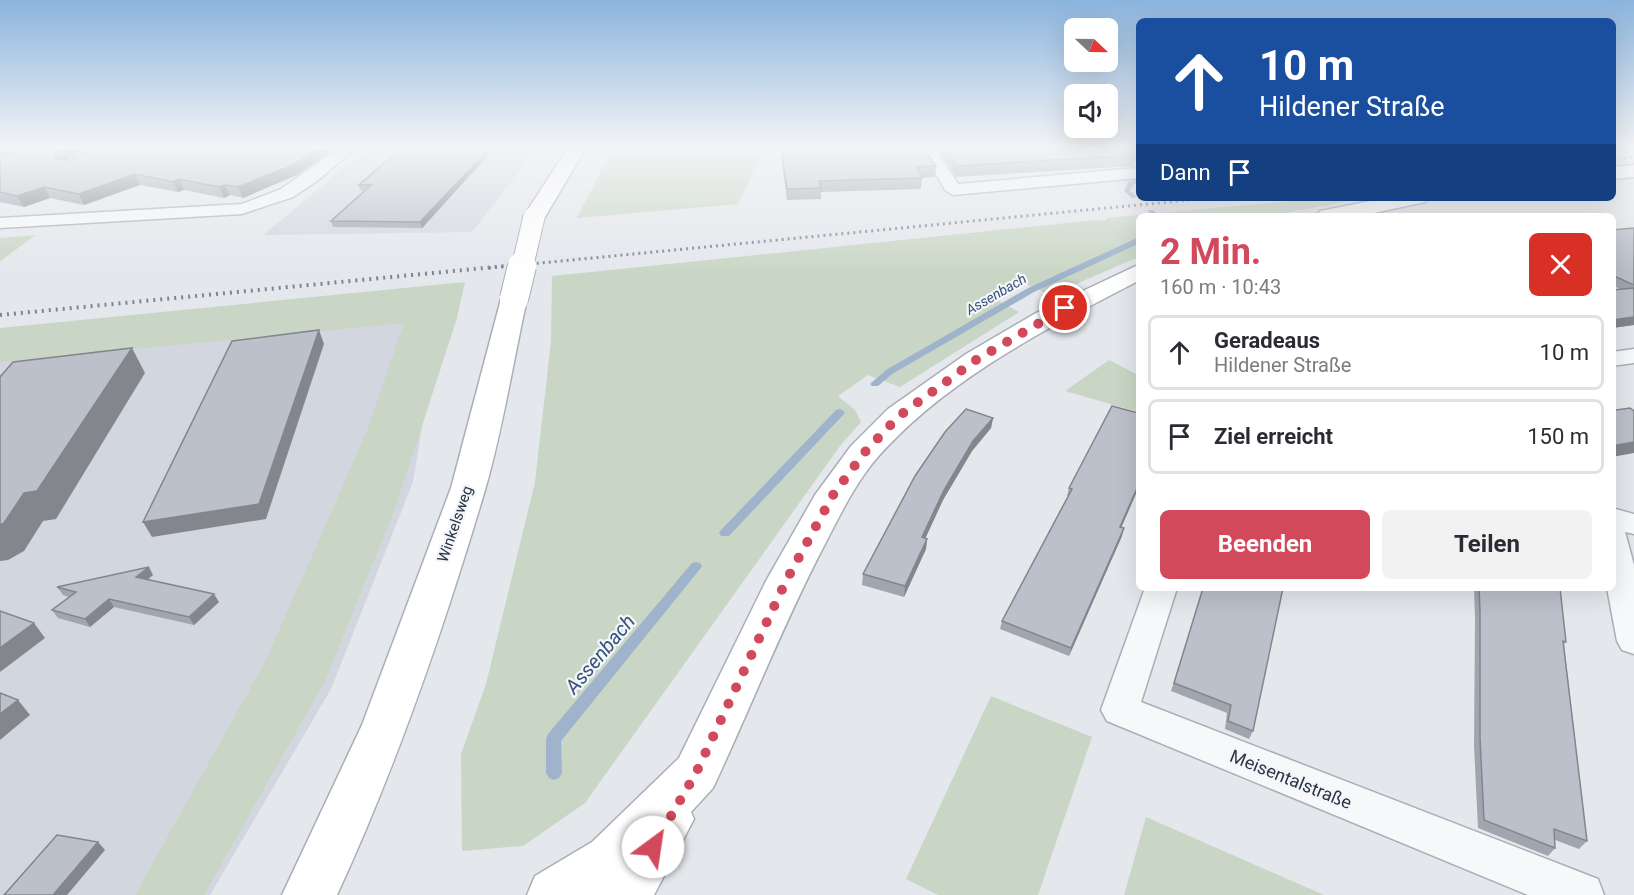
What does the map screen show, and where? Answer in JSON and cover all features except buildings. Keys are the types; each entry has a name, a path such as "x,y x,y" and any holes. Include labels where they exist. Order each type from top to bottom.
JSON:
{"main road":[{"name":"Winkelsweg","path":"309,895 340,832 385,725 468,488 534,217 551,190"},
{"path":"1343,213 1404,201"},
{"path":"621,895 631,884 696,773 786,581 833,495 864,453 899,416 976,360 1045,319 1136,273"},
{"path":"554,895 611,860 696,773"}],"street":[{"path":"0,223 242,209 269,203 294,190"},
{"path":"1616,358 1634,356"},
{"path":"1616,519 1634,524"},
{"path":"1616,554 1634,641"},
{"name":"Meisentalstraße","path":"1160,591 1120,710 1582,895"}],"shaded area":[{"path":"318,190 505,190 472,232 263,235"},
{"path":"444,291 413,482 331,689 210,895 0,895 0,337"}],"green space":[{"path":"592,190 745,190 738,204 577,218"},
{"path":"1291,201 1345,202 1285,213 1161,213"},
{"path":"1136,215 1136,258 1051,295 1021,282 992,297 1019,312 900,387 868,375 838,396 855,410 861,422 840,446 585,803 523,846 462,851 461,754 486,684 535,482 551,341 552,276 1096,220 1105,221 1107,218"},
{"path":"36,235 0,261 0,238"},
{"path":"465,282 457,318 396,506 326,679 204,895 135,895 265,662 367,431 404,323 0,362 0,328"},
{"path":"1109,360 1136,374 1136,411 1065,391"},
{"path":"991,696 1092,737 1038,895 938,895 906,879"},
{"path":"1146,817 1324,895 1124,895"}],"waterway":[{"name":"Assenbach","path":"1128,190 1134,197"},
{"name":"Assenbach","path":"875,384 889,372 1031,290 1136,242"},
{"name":"Assenbach","path":"725,533 840,412"},
{"name":"Assenbach","path":"554,773 553,739 696,566"}],"railway":[{"path":"489,268 1179,201"},
{"path":"0,315 505,266"}],"route":[{"path":"653,847 696,773 786,581 833,495 864,453 899,416 976,360 1065,308"}]}
